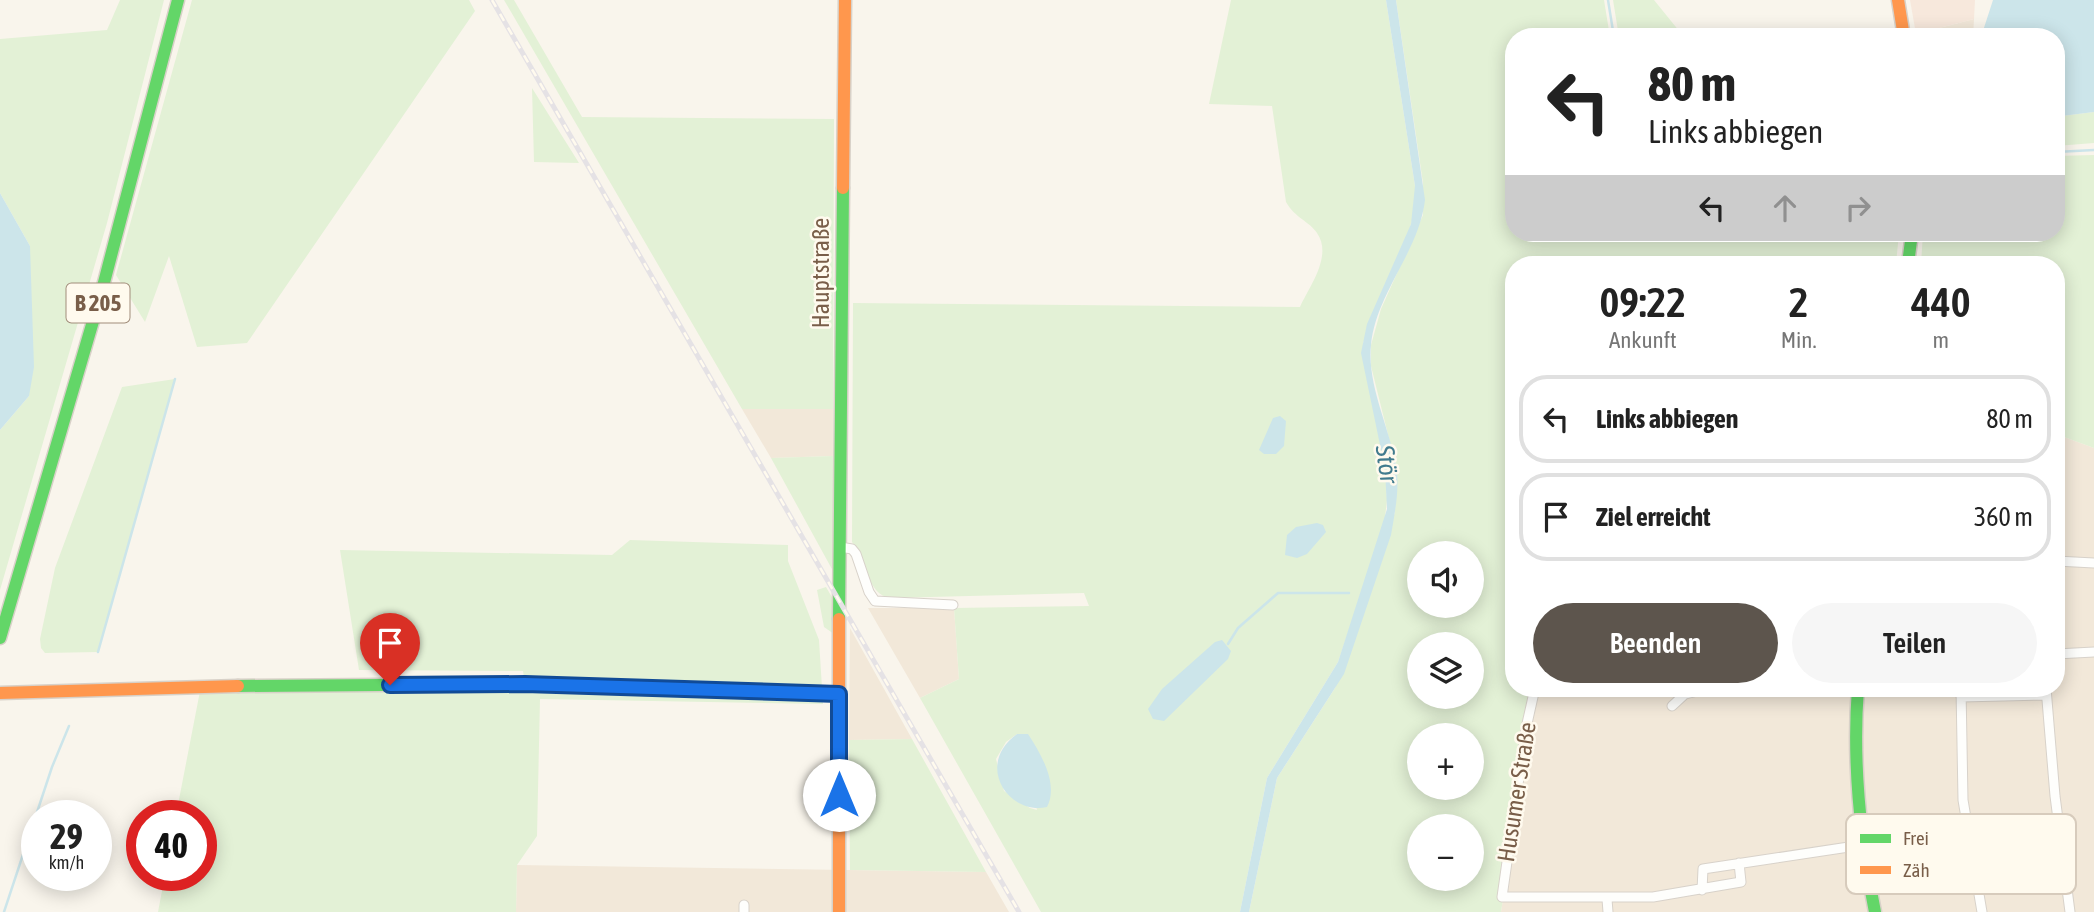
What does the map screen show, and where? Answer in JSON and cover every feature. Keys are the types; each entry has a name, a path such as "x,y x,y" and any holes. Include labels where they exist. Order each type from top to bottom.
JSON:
{"main road":[{"name":"B 205","path":"0,638 125,205 178,0"},
{"name":"Hauptstraße","path":"839,912 845,0"},
{"path":"1898,0 1903,28"},
{"path":"3,693 161,686 525,684 839,694"},
{"path":"1857,697 1854,775 1858,814"},
{"path":"1872,894 1875,912"}],"street":[{"path":"840,547 852,549 856,554 869,592 875,601 953,605"},
{"path":"2065,561 2094,563"},
{"path":"2065,654 2094,652"},
{"name":"Husumer Straße","path":"1533,697 1526,728 1502,897 1607,899"},
{"path":"1672,706 1682,697"},
{"path":"1961,697 1965,814"},
{"path":"2047,697 2057,814"},
{"path":"1702,890 1703,869 1846,847"},
{"path":"1608,912 1607,899 1653,897 1741,882 1739,863"},
{"path":"1979,894 1982,912"},
{"path":"2068,894 2070,912"}],"shaded area":[{"path":"1910,0 1975,0 1974,19 1939,28 1915,28"},
{"path":"1974,19 1974,28 1939,28"},
{"path":"742,409 833,409 833,456 771,458"},
{"path":"2065,437 2094,448 2094,912 1501,912 1534,697 2065,697"},
{"path":"868,608 954,608 959,679 920,698"},
{"path":"850,628 912,739 849,740"},
{"path":"517,865 986,872 1009,912 516,912"}],"green space":[{"path":"120,0 164,0 107,223 0,590 0,430 29,396 30,246 0,193 0,39 107,30"},
{"path":"192,0 469,0 475,11 247,343 197,347 169,256 145,322 116,275"},
{"path":"504,0 514,0 582,117 834,119 833,409 742,409"},
{"path":"1231,0 1386,0 1415,186 1415,211 1406,240 1363,343 1385,469 1387,500 1384,526 1338,662 1267,778 1240,912 1041,912 920,698 959,679 954,608 1089,606 1084,593 891,598 876,590 852,542 853,303 1300,307 1318,271 1321,242 1314,229 1286,202 1272,106 1209,104","holes":["1017,734 1037,810 1004,791 996,759 1006,742"]},
{"path":"1396,0 1604,0 1609,28 1505,28 1505,242 1898,242 1897,256 1505,256 1505,697 1534,697 1501,912 1249,912 1277,778 1335,688 1395,512 1396,467 1371,366 1371,345 1381,309 1423,215 1423,183"},
{"path":"1613,0 1654,0 1677,28 1618,28"},
{"path":"532,88 579,163 534,162"},
{"path":"2094,112 2094,143 2065,145 2065,116"},
{"path":"2094,155 2094,448 2065,437 2065,256 1922,256 1922,242 2065,242 2065,156"},
{"path":"175,379 98,652 45,653 40,639 55,568 122,387"},
{"path":"833,456 833,571 771,458"},
{"path":"630,540 788,545 788,561 819,640 823,704 540,699 537,836 517,865 516,912 158,912 162,891 217,891 217,800 179,800 201,686 525,684 523,671 359,670 340,550 612,555"},
{"path":"826,587 833,599 834,634 824,627 817,590"},
{"path":"912,739 986,872 850,870 849,740"}],"water":[{"name":"Stör","path":"1386,0 1396,0 1425,200 1415,237 1381,308 1371,345 1375,390 1396,465 1394,518 1391,535 1344,674 1277,778 1249,912 1240,912 1267,778 1338,662 1387,509 1385,469 1361,353 1367,324 1411,224 1415,186"},
{"path":"1993,0 2094,0 2094,112 2065,116 2065,28 1984,28"},
{"path":"0,193 30,246 34,367 29,396 0,430"},
{"path":"1280,416 1286,421 1284,446 1276,454 1264,454 1259,450 1273,418"},
{"path":"1317,523 1323,525 1326,532 1307,554 1297,558 1285,555 1287,535 1296,527"},
{"path":"1222,640 1231,651 1228,659 1164,721 1153,719 1148,709 1162,689 1215,642"},
{"path":"1017,734 1028,734 1047,769 1051,789 1047,807 1033,808 1020,804 1009,796 1002,786 998,760 1004,746"}],"waterway":[{"path":"1608,0 1613,28"},
{"path":"2065,152 2094,150"},
{"path":"98,652 175,379"},
{"path":"1228,644 1238,628 1278,593 1349,593"},
{"path":"4,912 52,767 69,726"}],"railway":[{"path":"492,0 1019,912"}],"traffic: fast":[{"path":"0,638 101,294 178,0"},
{"path":"839,619 843,188"},
{"path":"1909,256 1911,242"},
{"path":"238,686 525,684 839,694"},
{"path":"1857,697 1856,745 1860,814"},
{"path":"1872,894 1875,912"}],"traffic: slow":[{"path":"843,188 845,0"},
{"path":"1898,0 1903,28"},
{"path":"839,619 839,912"},
{"path":"0,693 238,686"}],"route":[{"path":"390,685 525,684 839,694 839,795"}]}
